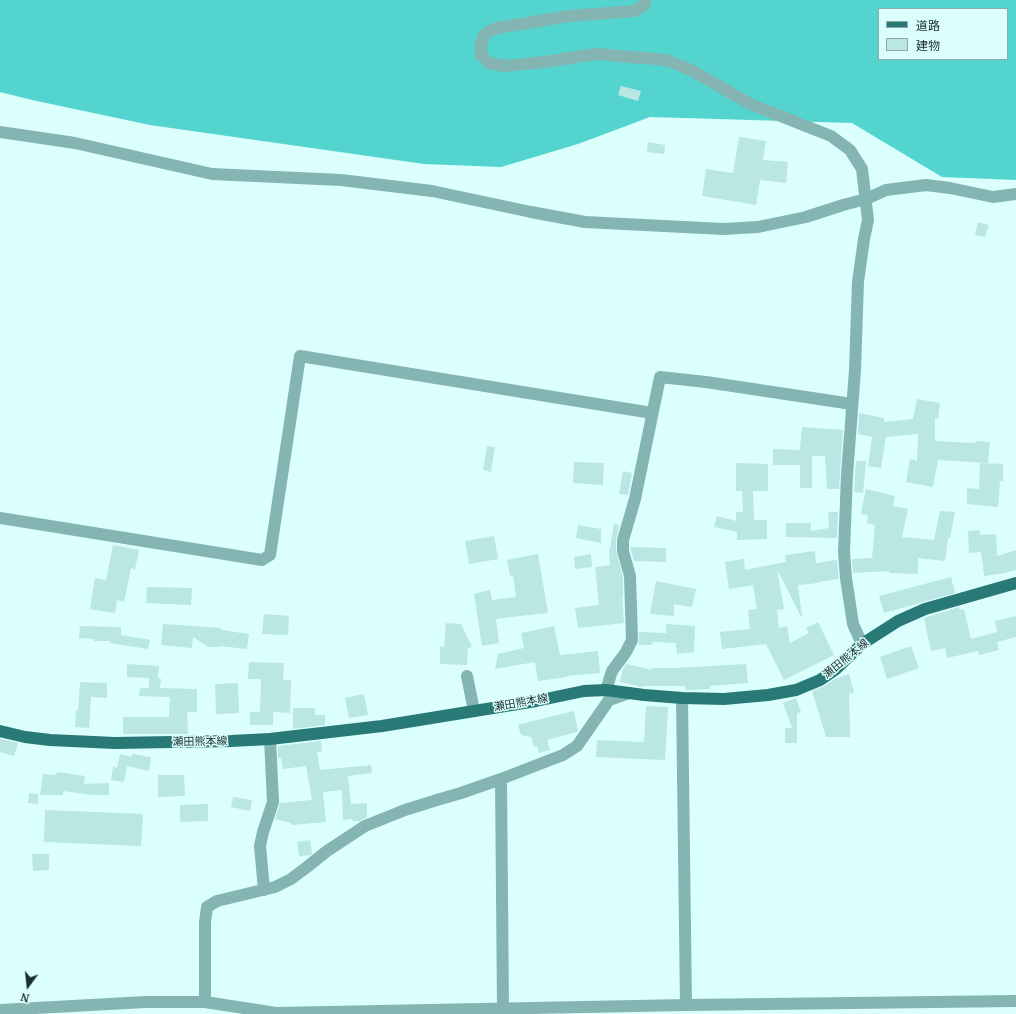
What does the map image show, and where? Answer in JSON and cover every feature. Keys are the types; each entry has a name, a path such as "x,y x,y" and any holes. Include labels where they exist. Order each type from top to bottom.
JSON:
{"main road":[{"name":"瀬田熊本線","path":"0,731 25,737 50,740 115,743 231,741 270,739 382,726 536,701 584,691 606,690 682,698 724,699 768,695 796,690 820,680 836,669 862,644 898,621 925,609 1016,583"}],"street":[{"path":"646,0 644,5 634,11 569,16 497,28 484,35 481,44 481,55 489,63 505,66 545,62 596,54 666,60 691,70 750,104 831,136 850,150 862,169 868,220 858,282 855,370 847,475 844,552 846,578 853,624 862,644"},
{"path":"0,132 75,144 212,174 341,180 432,191 584,222 715,228 758,227 806,218 843,205 866,199 886,190 926,185 950,188 993,197 1016,194"},
{"path":"0,518 262,560 270,555 300,356 652,413"},
{"path":"606,690 612,671 626,652 632,640 630,576 623,551 623,540 633,508 660,377 706,382 852,404"},
{"path":"467,676 474,711"},
{"path":"205,1002 205,922 207,907 217,901 275,887 291,879 327,850 365,826 405,810 501,779 563,755 577,746 608,700 629,693"},
{"path":"682,698 686,1005"},
{"path":"264,890 260,846 273,802 270,739"},
{"path":"501,779 504,1009"},
{"path":"0,1010 145,1002 205,1002 276,1013 686,1005 1016,1002"}],"shaded area":[{"path":"0,0 1016,0 1016,180 942,177 852,123 650,117 578,144 501,167 424,164 150,125 0,92"}],"building":[{"path":"621,86 641,91 638,101 618,95"},
{"path":"739,137 766,141 763,160 788,162 786,183 760,180 756,205 702,196 706,169 733,173"},
{"path":"648,142 665,145 664,154 647,152"},
{"path":"978,222 989,225 985,237 975,235"},
{"path":"917,399 940,403 938,419 935,418 935,441 975,443 976,441 990,442 988,463 938,460 933,487 906,482 910,459 917,461 918,434 886,437 881,468 868,466 872,437 858,434 859,413 884,418 884,422 913,419"},
{"path":"802,427 843,430 839,489 827,489 825,456 812,456 812,488 800,488 800,465 773,465 773,449 800,450"},
{"path":"487,446 495,447 491,472 483,470"},
{"path":"856,461 866,461 863,493 854,492"},
{"path":"574,462 604,463 603,485 573,483"},
{"path":"736,463 768,464 768,491 753,491 754,520 767,520 767,539 737,540 737,532 714,527 717,516 736,521 736,512 743,512 742,491 736,491"},
{"path":"980,463 1003,464 1003,481 1000,481 998,507 967,504 967,488 979,489"},
{"path":"623,471 632,473 628,495 619,494"},
{"path":"866,489 895,496 893,506 908,509 902,537 934,540 940,511 955,512 950,538 948,538 945,561 918,558 918,574 889,573 889,571 853,573 852,559 872,558 875,525 867,523 868,515 861,514"},
{"path":"828,512 838,512 837,538 786,537 786,523 811,523 811,531 829,528"},
{"path":"614,524 619,525 616,540 616,551 623,582 622,597 624,623 578,628 575,608 599,605 595,567 610,565 609,549"},
{"path":"578,525 601,529 601,543 576,538"},
{"path":"980,530 980,535 996,534 997,556 1016,550 1016,570 984,576 983,567 985,566 983,566 981,552 969,553 968,531"},
{"path":"494,536 498,559 469,564 465,541"},
{"path":"113,545 139,550 135,569 131,568 124,602 117,600 115,613 90,609 95,578 106,580"},
{"path":"630,547 666,548 666,562 634,561"},
{"path":"815,551 816,563 837,560 839,579 798,585 801,617 777,569 784,609 777,610 779,628 787,626 790,643 809,633 806,628 818,622 834,655 784,680 766,644 722,649 720,632 750,629 748,610 757,609 753,585 729,589 725,562 744,559 745,570 786,562 785,555"},
{"path":"538,554 548,613 496,619 499,643 482,646 474,594 490,590 492,600 516,597 513,575 510,576 507,560"},
{"path":"591,554 592,567 575,569 574,557"},
{"path":"951,577 955,593 884,613 879,596"},
{"path":"656,581 696,589 692,607 674,604 674,616 650,614"},
{"path":"147,587 192,588 191,605 146,603"},
{"path":"959,607 960,610 964,609 971,639 997,632 995,621 1016,616 1016,637 997,642 999,650 979,655 978,651 947,658 945,648 931,651 924,618"},
{"path":"264,614 289,616 288,635 262,634"},
{"path":"446,623 461,624 472,647 468,648 467,665 440,664 440,646 444,647"},
{"path":"163,624 221,628 221,630 249,634 247,649 219,646 208,647 193,637 192,648 161,645"},
{"path":"666,624 695,626 694,652 677,654 676,643 653,642 652,645 638,645 639,632 666,633"},
{"path":"80,626 121,627 121,635 150,640 148,649 110,643 110,641 94,641 94,639 79,638"},
{"path":"554,626 560,655 598,651 600,673 567,676 538,681 535,662 495,669 498,654 524,648 521,633"},
{"path":"911,646 919,668 887,679 880,657"},
{"path":"249,662 284,663 283,680 291,680 290,713 273,712 273,725 250,725 250,712 260,712 261,679 248,679"},
{"path":"127,664 159,666 158,678 161,679 160,688 197,689 197,712 187,712 188,734 123,734 123,717 169,717 170,697 139,696 140,688 149,688 149,678 127,677"},
{"path":"626,664 652,670 652,668 746,664 748,683 710,686 710,689 685,690 685,686 643,687 620,682 623,669"},
{"path":"849,674 854,692 849,694 850,737 826,737 812,691 837,678"},
{"path":"80,682 107,683 107,698 91,697 89,728 75,727 76,710 78,711"},
{"path":"238,683 239,713 216,714 215,684"},
{"path":"364,694 368,715 349,718 345,698"},
{"path":"796,698 801,712 797,713 797,743 785,743 785,728 792,728 783,703"},
{"path":"646,706 668,707 665,760 596,757 597,740 644,742"},
{"path":"293,708 315,708 315,715 325,715 325,725 293,729"},
{"path":"574,711 578,731 547,740 550,750 539,753 537,746 534,747 531,737 521,735 518,725"},
{"path":"0,739 18,743 14,756 0,752"},
{"path":"321,741 322,752 317,752 320,770 371,765 372,773 348,776 351,804 367,803 367,817 360,821 352,821 352,819 343,820 342,790 323,792 326,822 292,825 291,823 275,819 280,803 312,800 306,766 283,769 281,758 278,758 278,746"},
{"path":"120,754 131,757 132,754 151,757 149,771 127,766 124,782 111,780 113,767 117,768"},
{"path":"57,772 85,776 84,784 109,783 109,795 93,795 63,791 63,795 40,795 43,774 56,775"},
{"path":"158,775 184,775 185,796 158,797"},
{"path":"29,793 38,794 38,804 28,803"},
{"path":"233,797 252,800 250,811 231,807"},
{"path":"208,804 208,821 180,822 180,805"},
{"path":"45,810 143,814 141,846 44,842"},
{"path":"310,840 311,855 299,856 297,842"},
{"path":"32,854 49,854 49,870 33,871"}]}
